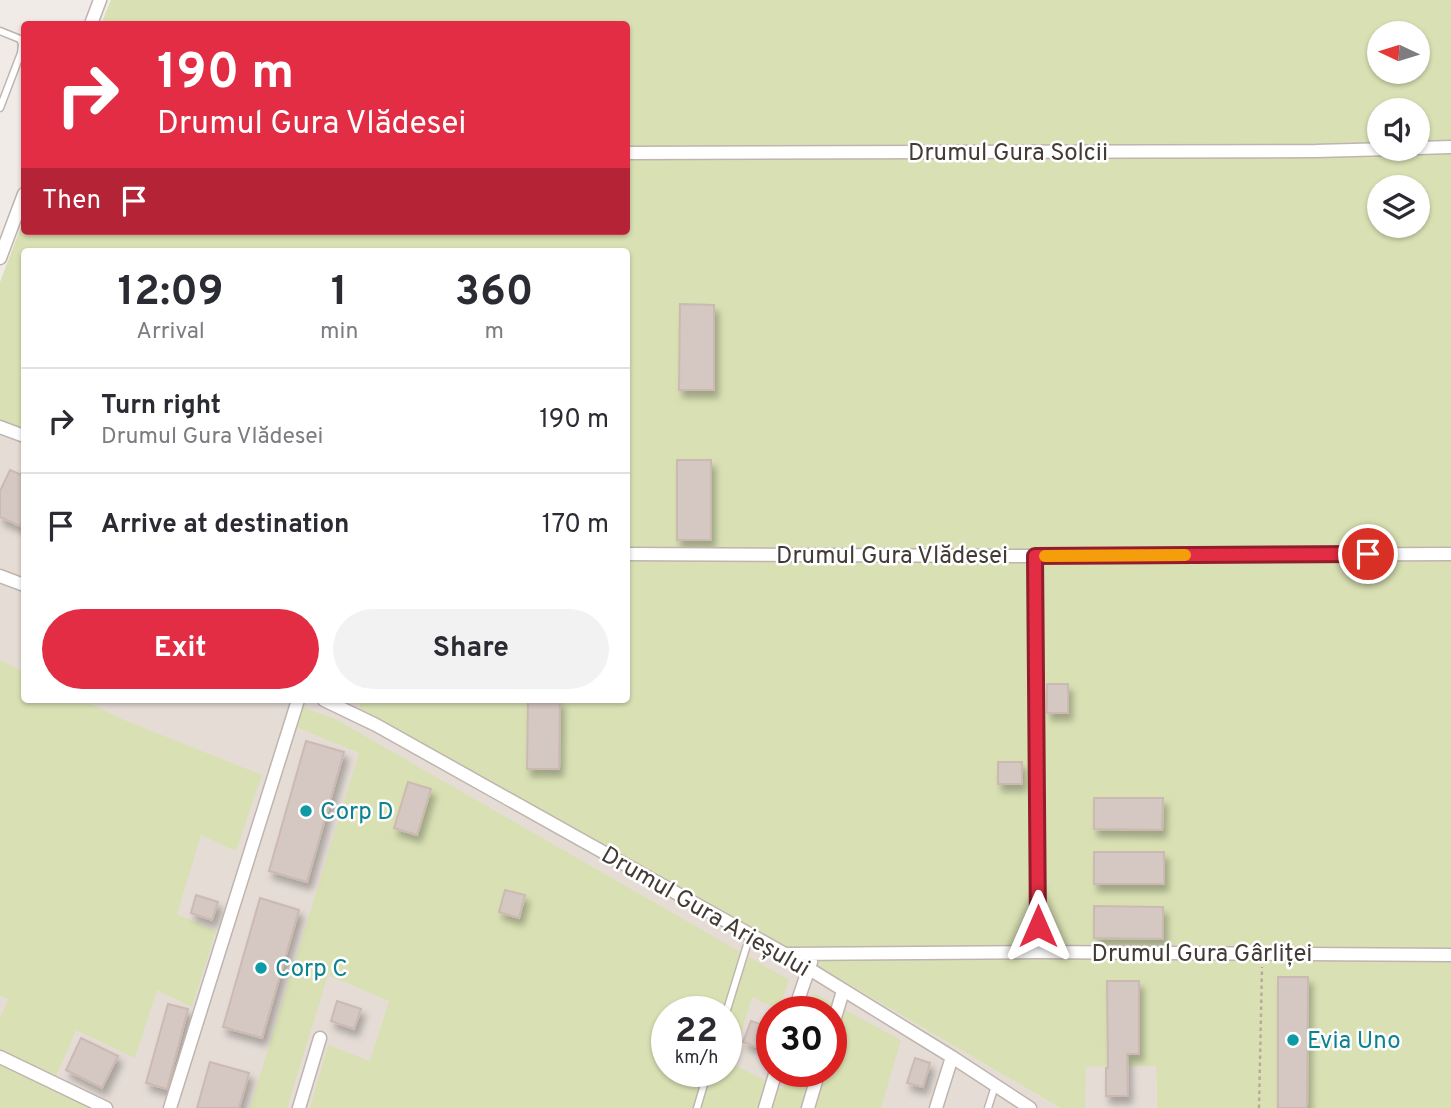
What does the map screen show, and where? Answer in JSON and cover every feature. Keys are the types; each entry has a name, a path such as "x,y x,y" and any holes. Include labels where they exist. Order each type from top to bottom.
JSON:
{"street":[{"path":"92,21 100,0"},
{"path":"1430,148 1451,147"},
{"name":"Drumul Gura Solcii","path":"630,153 1367,150"},
{"path":"0,258 21,202"},
{"path":"0,427 21,435"},
{"name":"Drumul Gura Vlădesei","path":"630,554 1451,554"},
{"path":"1035,556 1038,952"},
{"path":"0,576 21,584"},
{"path":"170,1108 297,703"},
{"name":"Drumul Gura Arieșului","path":"330,703 376,725 785,954 1030,1108"},
{"name":"Drumul Gura Gârliței","path":"785,954 1038,952 1451,955"},
{"path":"799,996 815,954"},
{"path":"842,996 844,991"},
{"path":"299,1108 320,1038"},
{"path":"0,1057 106,1108"},
{"path":"936,1108 952,1057"},
{"path":"765,1108 771,1087"},
{"path":"808,1108 814,1087"}],"lane":[{"path":"0,31 21,41"},
{"path":"0,108 21,53"},
{"path":"731,996 750,935"},
{"path":"988,1108 995,1086"},
{"path":"697,1108 703,1087"}],"path":[{"path":"1259,1108 1262,954"}],"shaded area":[{"path":"0,422 21,430 21,703 360,703 359,709 790,950 1060,1108 0,1108"},
{"path":"1156,1066 1157,1108 1085,1108 1085,1067"}],"green space":[{"path":"111,0 1451,0 1451,1108 1157,1108 1156,1066 1086,1067 1085,1108 1060,1108 790,950 359,709 360,703 630,703 630,248 21,248 21,430 0,422 0,282 21,227 21,235 630,235 630,21 102,21"},
{"path":"0,660 21,670 21,703 89,703 124,720 262,775 236,851 201,835 177,914 216,931 192,1007 157,990 135,1058 76,1030 56,1076 0,1051 0,1018 8,999 0,995"},
{"path":"303,707 337,720 789,980 784,996 752,997 742,1030 742,996 651,996 651,1087 742,1087 742,1069 756,1076 756,1087 847,1087 847,1011 901,1040 881,1108 310,1108 328,1045 370,1061 389,1001 328,975 287,1108 250,1108 359,753 296,727"},
{"path":"0,1063 92,1108 0,1108"}],"building":[{"path":"680,304 714,305 714,390 679,390"},
{"path":"677,460 711,460 711,540 677,540"},
{"path":"10,470 21,475 20,526 0,517 0,491"},
{"path":"1047,684 1068,684 1068,713 1047,713"},
{"path":"528,703 560,703 559,769 527,769"},
{"name":"Corp D","path":"306,741 344,752 307,882 269,871"},
{"path":"998,762 1022,762 1022,784 998,784"},
{"path":"408,782 431,789 417,835 394,828"},
{"path":"1094,798 1163,798 1162,830 1094,829"},
{"path":"1094,852 1164,852 1164,884 1094,884"},
{"path":"505,890 525,895 519,918 499,912"},
{"path":"196,895 218,902 212,920 191,913"},
{"name":"Corp C","path":"260,898 299,910 262,1038 223,1027"},
{"path":"1094,906 1163,907 1163,939 1094,938"},
{"name":"Evia Uno","path":"1278,977 1308,977 1307,1108 1278,1108"},
{"path":"1107,981 1139,981 1139,1054 1127,1054 1128,1096 1106,1096"},
{"path":"337,1001 361,1009 354,1029 331,1021"},
{"path":"168,1004 188,1009 167,1089 146,1083"},
{"path":"751,1021 756,1023 756,1047 743,1042"},
{"path":"81,1038 118,1056 102,1088 66,1070"},
{"path":"915,1058 930,1063 923,1087 907,1083"},
{"path":"210,1062 249,1073 239,1108 197,1108"}],"slow traffic":[{"path":"1045,556 1185,555"}],"place":[{"name":"Corp D","path":"306,811"},
{"name":"Corp C","path":"261,968"},
{"name":"Evia Uno","path":"1293,1040"}],"route":[{"path":"1038,926 1035,556 1368,554"}]}
